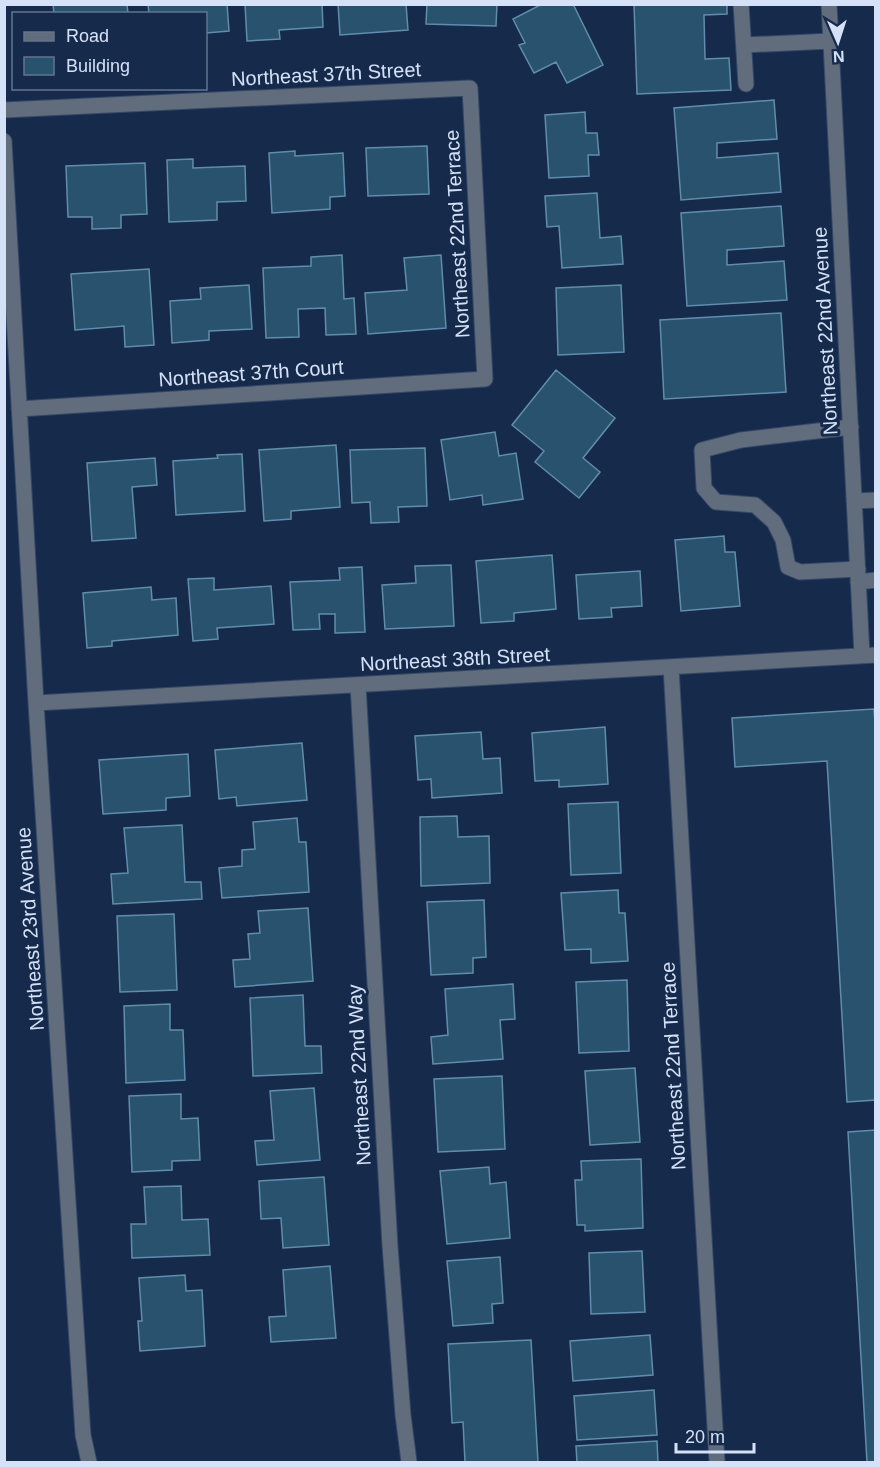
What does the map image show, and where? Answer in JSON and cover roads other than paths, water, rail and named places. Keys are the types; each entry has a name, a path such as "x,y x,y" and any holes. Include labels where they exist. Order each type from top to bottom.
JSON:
{"street":[{"path":"741,4 746,84"},
{"name":"Northeast 22nd Avenue","path":"829,4 858,575 869,655"},
{"path":"744,45 831,41"},
{"name":"Northeast 37th Street","path":"4,110 470,88"},
{"name":"Northeast 22nd Terrace","path":"470,88 485,379"},
{"name":"Northeast 23rd Avenue","path":"4,141 36,703 83,1435 89,1462"},
{"name":"Northeast 37th Court","path":"19,409 485,379"},
{"path":"851,427 741,440 702,450 704,488 716,502 755,506 774,522 783,540 788,567 800,572 858,575 876,580"},
{"path":"854,501 876,500"},
{"name":"Northeast 38th Street","path":"36,703 869,655"},
{"name":"Northeast 22nd Terrace","path":"671,667 717,1462"},
{"name":"Northeast 22nd Way","path":"358,685 390,1246 403,1415 409,1462"}]}
